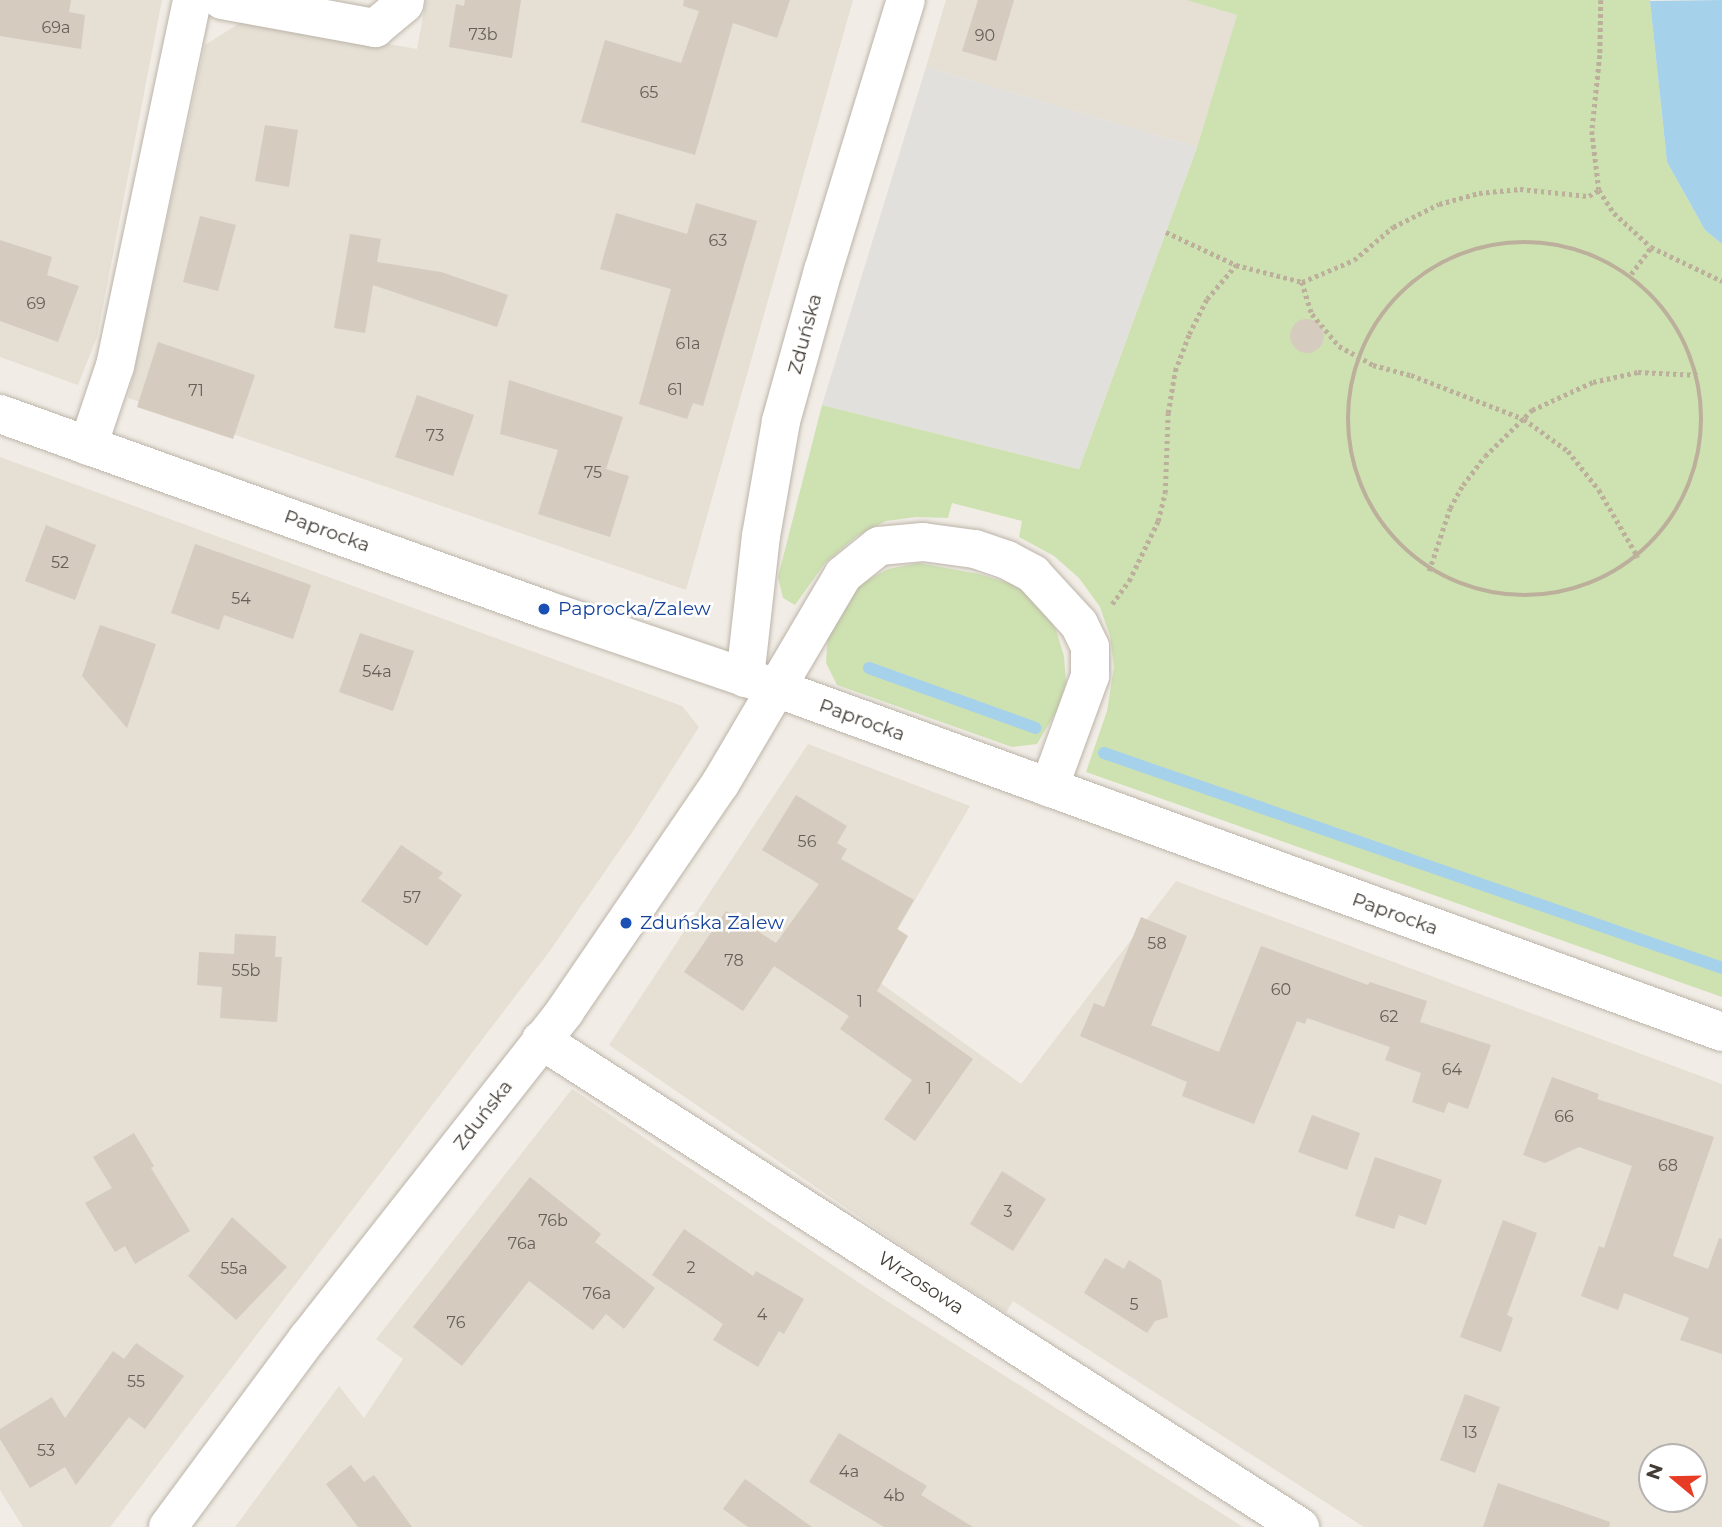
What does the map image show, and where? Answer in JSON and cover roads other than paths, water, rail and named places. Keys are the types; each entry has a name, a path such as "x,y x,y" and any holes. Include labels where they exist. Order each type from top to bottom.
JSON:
{"street":[{"path":"88,446 115,366 192,0"},
{"path":"222,0 375,28 404,4 405,0"},
{"name":"Zduńska","path":"168,1527 308,1338 565,1011 686,835 761,683 761,536 781,421 823,271 906,0"},
{"name":"Paprocka","path":"0,414 531,605 761,683 1722,1032"},
{"path":"761,683 843,575 879,546 923,542 975,549 1007,560 1033,574 1082,630 1090,647 1090,676 1049,788"},
{"name":"Wrzosowa","path":"541,1040 1300,1527"}],"water":[{"path":"1722,0 1722,244 1705,230 1667,162 1650,1"}],"waterway":[{"path":"869,668 1036,728"},
{"path":"1104,753 1722,968"}],"place":[{"name":"Paprocka/Zalew","path":"544,609"},
{"name":"Zduńska Zalew","path":"626,923"}]}
